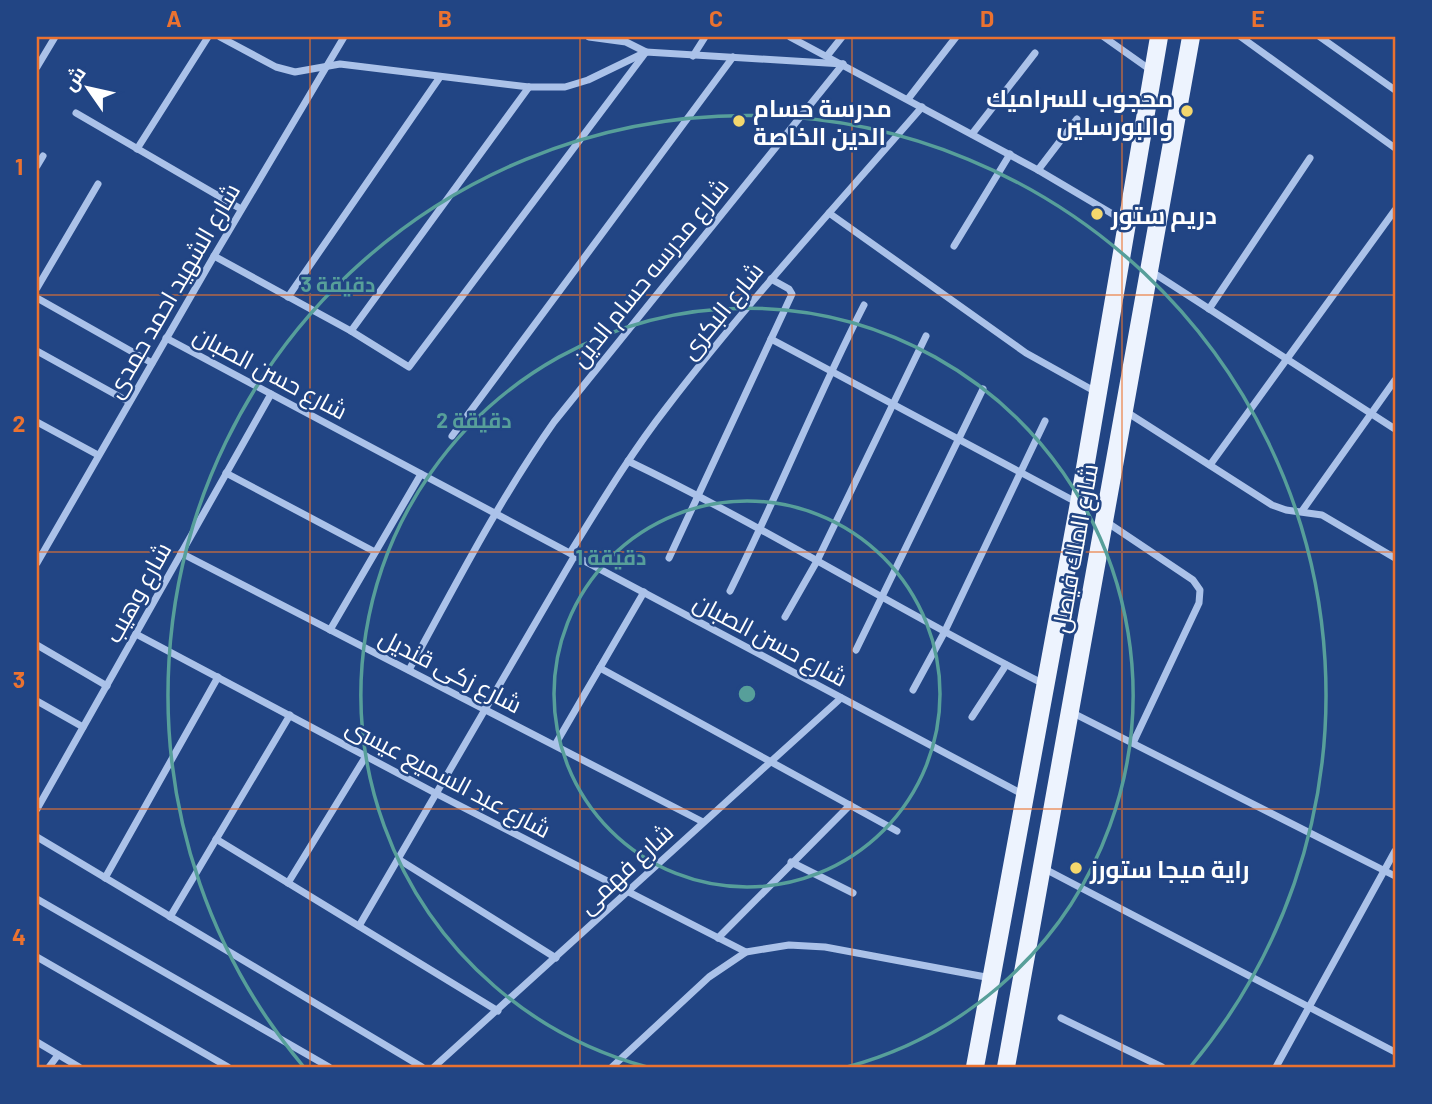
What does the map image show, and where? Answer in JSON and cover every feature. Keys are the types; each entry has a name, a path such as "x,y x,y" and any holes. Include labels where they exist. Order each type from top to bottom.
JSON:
{"main road":[{"name":"شارع الملك فيصل","path":"975,1067 1079,503 1158,37"},
{"name":"شارع الملك فيصل","path":"1006,1067 1191,37"}],"street":[{"path":"37,67 55,37"},
{"path":"137,149 208,37"},
{"path":"220,37 276,66 295,72 340,64 530,87 565,87 588,80 646,52"},
{"name":"شارع الشهيد احمد حمدى","path":"37,563 241,209 344,37"},
{"path":"589,37 626,42 646,52 843,64"},
{"path":"693,56 705,37"},
{"path":"790,37 1010,154 1126,222"},
{"path":"827,56 842,37"},
{"path":"908,99 957,37"},
{"path":"1104,37 1152,71"},
{"path":"1241,37 1395,148"},
{"path":"1320,37 1395,90"},
{"path":"214,256 351,331 408,367 646,52"},
{"path":"972,134 1035,53"},
{"path":"452,436 733,57"},
{"name":"شارع مدرسه حسام الدين","path":"409,670 520,470 584,382 843,64"},
{"path":"288,296 440,77"},
{"path":"351,331 530,87"},
{"name":"شارع البكرى","path":"359,926 628,461 666,407 771,279 922,107"},
{"path":"76,113 241,209"},
{"path":"1038,170 1077,119"},
{"path":"954,246 1010,154"},
{"path":"37,166 43,156"},
{"path":"1209,309 1310,158"},
{"path":"37,288 98,184"},
{"path":"1210,465 1395,210"},
{"path":"829,214 1026,353 1097,392"},
{"path":"1149,270 1395,429"},
{"path":"669,558 792,294 789,289 771,279"},
{"path":"37,298 152,363"},
{"path":"730,591 761,529 830,371 864,305"},
{"path":"785,617 817,561 926,337"},
{"name":"شارع حسن الصبان","path":"166,338 1025,795"},
{"path":"771,339 1079,503"},
{"path":"37,351 129,402"},
{"path":"1302,511 1395,380"},
{"path":"856,650 983,389"},
{"name":"شارع وهيب","path":"37,809 271,394"},
{"path":"1124,410 1272,505 1286,510 1322,515 1395,558"},
{"path":"913,690 944,632 1045,421"},
{"path":"37,422 98,455"},
{"path":"628,461 699,495 881,598 1045,685"},
{"path":"226,473 375,552"},
{"path":"330,630 421,474"},
{"path":"1104,521 1193,580 1200,590 1199,603 1133,743"},
{"name":"شارع زكى قنديل","path":"181,553 703,822"},
{"path":"555,746 644,593"},
{"name":"شارع عبد السميع عيسى","path":"136,634 746,952"},
{"path":"37,645 107,686"},
{"path":"972,717 1006,665"},
{"path":"600,668 897,831"},
{"path":"105,878 218,677"},
{"name":"شارع فهمى","path":"434,1067 841,698"},
{"path":"37,701 83,727"},
{"path":"1070,712 1395,876"},
{"path":"170,916 290,715"},
{"path":"288,883 366,756"},
{"path":"718,938 849,805"},
{"path":"37,837 422,1067"},
{"path":"216,839 498,1011"},
{"path":"1276,1067 1395,851"},
{"path":"398,859 556,957"},
{"path":"791,862 853,893"},
{"path":"1042,867 1395,1052"},
{"path":"37,899 329,1067"},
{"path":"612,1067 709,977 746,952 789,945 825,947 991,978"},
{"path":"37,957 228,1067"},
{"path":"1061,1018 1163,1067"},
{"path":"37,1042 79,1067"},
{"path":"49,1067 58,1055"}],"place":[{"name":"محجوب للسراميك والبورسلين","path":"1187,111"},
{"name":"مدرسة حسام الدين الخاصة","path":"739,121"},
{"name":"دريم ستور","path":"1097,214"},
{"name":"راية ميجا ستورز","path":"1076,868"}]}
